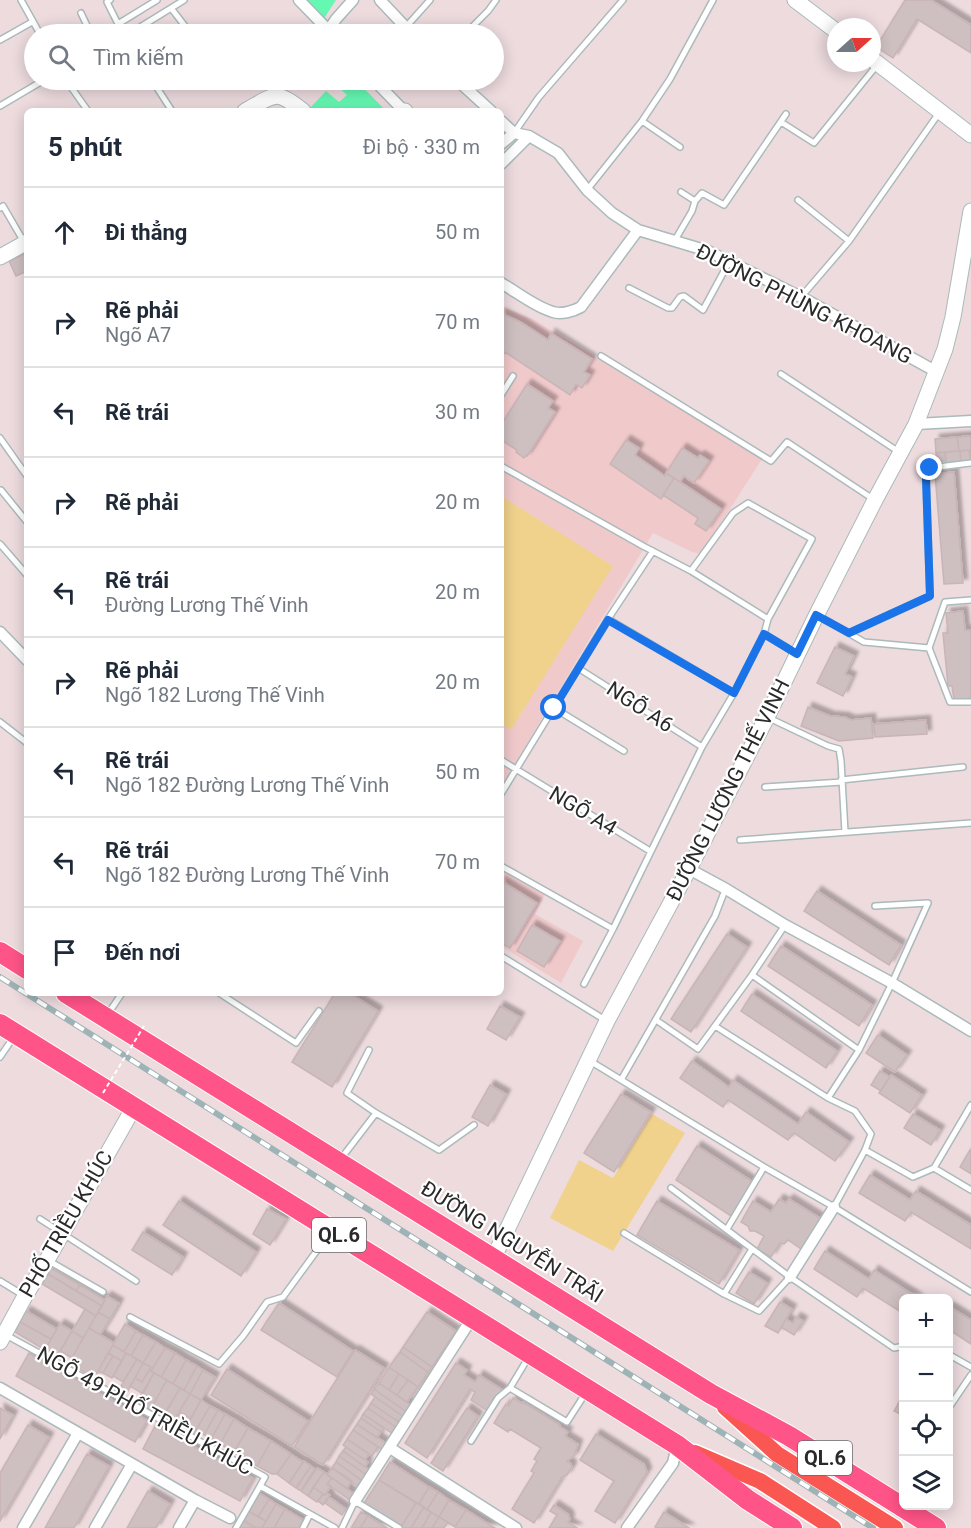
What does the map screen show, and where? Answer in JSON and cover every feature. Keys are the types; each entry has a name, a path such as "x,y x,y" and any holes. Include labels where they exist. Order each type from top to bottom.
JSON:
{"highway":[{"path":"0,952 24,967"},
{"name":"ĐƯỜNG NGUYỄN TRÃI","path":"71,996 711,1394 789,1436 936,1528"},
{"name":"QL.6","path":"8,1029 677,1445 748,1500 792,1528"}],"main road":[{"path":"711,1394 777,1454 895,1528"},
{"path":"677,1445 760,1482 833,1528"}],"street":[{"path":"299,0 322,24"},
{"path":"334,24 353,0"},
{"path":"380,0 402,24"},
{"path":"795,0 827,25"},
{"path":"881,67 971,135"},
{"path":"383,90 400,108"},
{"path":"468,90 487,108"},
{"path":"251,108 273,96 288,99 299,108"},
{"path":"504,124 514,133 504,141"},
{"name":"ĐƯỜNG PHÙNG KHOANG","path":"514,133 529,136 558,153 587,190 612,213 638,230 708,251 801,297 937,372"},
{"path":"504,161 529,136"},
{"name":"ĐƯỜNG LƯƠNG THẾ VINH","path":"494,1259 607,1021 689,869 816,615 916,424 945,349 953,317 971,211"},
{"path":"504,285 555,314 575,310 581,307 638,230"},
{"path":"0,257 24,244"},
{"path":"916,424 971,421"},
{"path":"0,632 24,657"},
{"path":"689,869 785,925 892,983 971,1031"},
{"name":"PHỐ TRIỀU KHÚC","path":"2,1338 134,1107"},
{"path":"790,1277 834,1207"},
{"path":"355,1502 472,1318"},
{"path":"0,1388 233,1523"},
{"path":"23,1528 78,1433"},
{"path":"627,1528 673,1463 677,1445"},
{"path":"390,1448 516,1528"},
{"path":"94,1528 132,1464"},
{"path":"179,1528 195,1500"}],"lane":[{"path":"21,0 32,22 28,24"},
{"path":"110,0 106,2 118,24 158,0"},
{"path":"145,24 184,0"},
{"path":"413,24 430,0"},
{"path":"474,24 496,0"},
{"path":"514,133 539,97 623,0"},
{"path":"587,190 642,121 670,79 713,0"},
{"path":"171,8 183,24"},
{"path":"81,13 86,24"},
{"path":"0,40 24,26"},
{"path":"781,122 814,143 867,72"},
{"path":"0,106 28,90"},
{"path":"73,90 86,108"},
{"path":"158,90 170,108"},
{"path":"801,297 849,241 940,112"},
{"path":"674,242 692,211 695,201 702,193 723,205 786,114"},
{"path":"642,121 680,147"},
{"path":"681,192 695,201"},
{"path":"798,200 849,241"},
{"path":"0,208 3,206 24,240"},
{"path":"629,288 668,308 672,308 680,297 684,296 703,310 729,262"},
{"path":"601,356 771,461 787,442 875,500"},
{"path":"781,374 900,453"},
{"path":"504,390 513,376"},
{"path":"0,438 24,472"},
{"path":"20,466 24,463"},
{"path":"849,633 930,596 926,478 930,468 971,463"},
{"path":"504,468 691,571 768,620"},
{"path":"0,490 24,518"},
{"path":"584,984 702,747 734,693 764,634 768,620 812,539 748,503 733,513 691,571"},
{"path":"0,543 24,571"},
{"path":"504,789 653,551"},
{"path":"971,600 945,602 928,648 950,702 971,702"},
{"path":"816,615 864,642 928,648"},
{"path":"608,620 734,693"},
{"path":"764,634 797,654"},
{"name":"NGÕ A6","path":"578,668 702,747"},
{"path":"554,708 624,751"},
{"path":"767,717 839,749 845,832"},
{"path":"0,722 24,741"},
{"name":"NGÕ A4","path":"504,762 650,851"},
{"path":"765,787 963,767"},
{"path":"741,840 971,823"},
{"path":"504,868 613,929"},
{"path":"621,1080 716,916 726,889"},
{"path":"828,1098 859,1050 928,903 875,906"},
{"path":"656,1020 698,1049 785,925"},
{"path":"504,958 607,1021"},
{"path":"752,975 859,1050"},
{"path":"106,1018 120,996"},
{"path":"224,996 296,1043 319,1011"},
{"path":"715,1026 828,1098 855,1111 871,1134 865,1150 834,1207"},
{"path":"0,1057 8,1029"},
{"path":"369,1050 347,1093 376,1113 440,1149 474,1125"},
{"path":"588,1060 971,1292"},
{"path":"865,1150 913,1177 934,1168 968,1116 971,1106"},
{"path":"339,1162 376,1113"},
{"path":"727,1229 764,1167"},
{"path":"934,1168 971,1190"},
{"path":"671,1188 790,1277 894,1348 899,1347"},
{"path":"40,1219 136,1281"},
{"path":"130,1317 219,1364 243,1336 267,1302 283,1298 331,1230"},
{"path":"624,1233 724,1294 759,1311 790,1277"},
{"path":"724,1294 753,1249"},
{"path":"47,1260 103,1292"},
{"path":"0,1281 25,1296"},
{"name":"NGÕ 49 PHỐ TRIỀU KHÚC","path":"2,1338 265,1477 260,1486 335,1528"},
{"path":"471,1441 498,1398 510,1388 531,1354"},
{"path":"953,1357 971,1367"},
{"path":"953,1402 971,1375"},
{"path":"510,1388 567,1422 588,1390"},
{"path":"233,1523 260,1486"},
{"path":"342,1528 355,1502 399,1528"},
{"path":"303,1528 310,1514"}],"path":[{"path":"103,1093 144,1026"}],"shaded area":[{"path":"305,0 336,0 323,20"},
{"path":"342,90 366,90 383,108 310,108 326,91 339,102 347,95"},
{"path":"504,307 532,319 762,459 701,554 653,533 504,782"},
{"path":"504,498 613,566 511,730 504,726"},
{"path":"504,872 545,894 535,914 583,941 561,983 504,948"},
{"path":"652,1114 685,1133 613,1251 550,1218 579,1160 613,1178"}],"building":[{"path":"905,0 931,0 971,25 971,53 917,19 893,58 881,50 881,39"},
{"path":"24,254 24,272 16,276 9,261"},
{"path":"504,314 548,340 551,333 592,359 584,372 590,375 582,388 576,384 570,395 505,352"},
{"path":"527,384 553,401 548,408 555,412 524,458 516,452 517,450 504,442 504,420"},
{"path":"971,436 971,450 959,451 957,437"},
{"path":"957,437 959,451 936,453 935,439"},
{"path":"626,440 639,448 635,455 665,476 666,473 674,478 661,499 610,464"},
{"path":"682,448 698,458 700,455 709,461 694,483 684,476 680,482 666,473"},
{"path":"969,450 971,461 961,463 960,451"},
{"path":"960,451 961,463 946,464 945,452"},
{"path":"945,452 946,461 937,461 936,453"},
{"path":"954,472 963,583 944,584 935,474"},
{"path":"674,478 721,509 706,531 695,524 698,518 663,495"},
{"path":"963,611 965,630 970,630 971,635 971,698 954,700 952,686 948,686 943,633 948,633 946,613"},
{"path":"835,647 854,656 845,674 852,677 843,696 817,683"},
{"path":"808,707 830,716 851,720 871,718 873,738 839,741 801,726"},
{"path":"926,720 927,734 875,737 874,724"},
{"path":"504,883 537,903 510,948 504,945"},
{"path":"817,891 901,945 889,965 804,911"},
{"path":"532,925 560,941 544,967 517,951"},
{"path":"727,934 747,947 691,1032 671,1019"},
{"path":"781,946 872,1005 859,1026 768,966"},
{"path":"752,994 837,1051 826,1068 741,1011"},
{"path":"333,996 354,996 378,1011 332,1087 292,1062"},
{"path":"500,1006 520,1017 506,1040 487,1029"},
{"path":"878,1035 907,1055 895,1072 866,1053"},
{"path":"692,1061 729,1087 733,1080 798,1124 806,1112 849,1142 835,1161 794,1133 788,1140 728,1100 723,1107 680,1078"},
{"path":"880,1071 890,1077 881,1091 871,1085"},
{"path":"891,1075 922,1095 910,1113 879,1093"},
{"path":"490,1085 506,1094 488,1126 472,1117"},
{"path":"621,1094 651,1112 614,1172 584,1153"},
{"path":"913,1114 940,1130 931,1145 904,1128"},
{"path":"697,1146 753,1182 731,1216 676,1180"},
{"path":"971,1150 971,1174 960,1167"},
{"path":"870,1175 910,1200 916,1191 971,1225 971,1249 911,1212 905,1221 859,1193"},
{"path":"779,1199 786,1203 789,1199 823,1220 804,1251 788,1240 784,1244 780,1243 771,1257 757,1249 764,1236 750,1231 748,1226 741,1222 753,1201 771,1212"},
{"path":"179,1201 256,1252 241,1276 163,1225"},
{"path":"657,1201 739,1250 719,1284 637,1235"},
{"path":"267,1209 286,1219 270,1245 253,1234"},
{"path":"143,1232 183,1257 172,1275 132,1250"},
{"path":"825,1251 869,1279 874,1270 912,1294 899,1294 899,1311 863,1288 857,1297 814,1269"},
{"path":"51,1268 80,1285 76,1291 48,1274"},
{"path":"749,1272 767,1283 754,1304 736,1293"},
{"path":"48,1274 102,1306 96,1316 42,1284"},
{"path":"80,1285 105,1300 102,1306 76,1291"},
{"path":"107,1296 119,1303 110,1319 98,1312"},
{"path":"780,1302 792,1309 778,1333 765,1326"},
{"path":"279,1303 353,1351 337,1377 261,1330"},
{"path":"85,1309 96,1316 83,1338 72,1331"},
{"path":"953,1309 971,1320 971,1344 953,1332"},
{"path":"26,1311 57,1329 51,1339 20,1322"},
{"path":"98,1312 110,1319 100,1335 89,1328"},
{"path":"427,1312 456,1331 432,1367 403,1347"},
{"path":"796,1317 803,1321 794,1335 781,1327 786,1319 793,1323"},
{"path":"20,1322 51,1339 45,1350 15,1332"},
{"path":"60,1324 72,1331 57,1357 45,1350"},
{"path":"125,1324 136,1331 124,1352 113,1345"},
{"path":"89,1328 114,1343 94,1378 69,1363"},
{"path":"72,1331 83,1338 72,1358 60,1351"},
{"path":"136,1331 143,1335 131,1356 124,1352"},
{"path":"143,1335 156,1342 143,1363 131,1356"},
{"path":"156,1342 165,1348 151,1371 149,1370 151,1367 143,1363"},
{"path":"113,1345 126,1353 122,1361 108,1353"},
{"path":"403,1347 432,1367 428,1372 400,1352"},
{"path":"165,1348 175,1353 161,1377 151,1371"},
{"path":"355,1350 384,1368 323,1465 294,1447"},
{"path":"400,1352 428,1372 418,1387 389,1367"},
{"path":"29,1353 147,1420 135,1442 16,1376"},
{"path":"108,1353 113,1356 103,1373 98,1371"},
{"path":"126,1353 137,1359 123,1382 113,1376"},
{"path":"175,1353 186,1360 173,1384 161,1377"},
{"path":"113,1356 122,1361 112,1378 103,1373"},
{"path":"137,1359 143,1363 128,1391 121,1386"},
{"path":"186,1360 197,1366 184,1390 173,1384"},
{"path":"143,1363 151,1367 142,1382 135,1378"},
{"path":"456,1363 467,1370 464,1375 475,1382 479,1375 503,1390 489,1412 471,1400 475,1392 470,1389 427,1458 405,1443"},
{"path":"197,1366 203,1370 190,1394 184,1390"},
{"path":"389,1367 399,1374 389,1390 379,1383"},
{"path":"227,1369 308,1421 292,1446 211,1395"},
{"path":"149,1370 154,1373 143,1394 130,1386 135,1378 142,1382"},
{"path":"203,1370 215,1377 201,1400 190,1394"},
{"path":"154,1373 167,1380 150,1410 137,1402"},
{"path":"399,1374 408,1380 397,1395 389,1390"},
{"path":"167,1380 180,1388 165,1414 152,1406"},
{"path":"408,1380 418,1387 407,1402 397,1395"},
{"path":"379,1383 412,1406 408,1413 374,1389"},
{"path":"180,1388 190,1394 173,1422 163,1416"},
{"path":"374,1389 408,1413 404,1417 371,1394"},
{"path":"190,1394 201,1400 191,1419 179,1412"},
{"path":"375,1397 404,1417 400,1423 371,1403"},
{"path":"513,1398 560,1425 568,1432 565,1436 578,1444 574,1456 567,1461 572,1467 567,1475 562,1477 534,1523 512,1509 534,1473 531,1471 537,1461 534,1459 541,1448 510,1429 508,1432 494,1423 506,1404 509,1406"},
{"path":"201,1400 210,1406 194,1434 185,1428"},
{"path":"899,1402 899,1414 894,1411"},
{"path":"371,1403 400,1423 397,1428 368,1408"},
{"path":"210,1406 218,1410 204,1435 196,1430"},
{"path":"0,1408 13,1415 0,1439"},
{"path":"368,1408 397,1428 393,1434 363,1414"},
{"path":"467,1408 478,1416 443,1471 431,1463"},
{"path":"218,1410 225,1414 211,1439 204,1435"},
{"path":"225,1414 234,1419 220,1444 211,1439"},
{"path":"363,1414 384,1428 381,1432 361,1418"},
{"path":"361,1418 381,1432 377,1438 357,1424"},
{"path":"234,1419 248,1428 234,1452 220,1444"},
{"path":"357,1424 387,1444 383,1450 353,1430"},
{"path":"28,1425 49,1437 0,1521 0,1473"},
{"path":"155,1426 253,1478 240,1501 143,1449"},
{"path":"248,1428 271,1441 257,1466 234,1452"},
{"path":"353,1430 378,1447 372,1456 347,1439"},
{"path":"596,1434 644,1464 647,1472 615,1523 595,1511 614,1481 580,1460"},
{"path":"347,1439 369,1454 365,1460 343,1445"},
{"path":"271,1441 291,1454 277,1474 272,1474 257,1466"},
{"path":"346,1447 368,1462 365,1467 343,1451"},
{"path":"343,1451 371,1471 368,1476 339,1456"},
{"path":"87,1454 109,1466 74,1528 45,1528"},
{"path":"291,1454 303,1462 289,1483 277,1474"},
{"path":"339,1456 368,1476 364,1482 336,1462"},
{"path":"304,1461 311,1466 296,1488 289,1483"},
{"path":"336,1462 364,1482 360,1488 332,1468"},
{"path":"390,1462 429,1487 419,1504 379,1480"},
{"path":"311,1466 315,1469 301,1491 296,1488"},
{"path":"317,1468 324,1472 308,1496 301,1491"},
{"path":"332,1468 352,1481 347,1488 327,1475"},
{"path":"324,1472 332,1478 327,1484 331,1486 325,1495 313,1487"},
{"path":"332,1478 354,1494 350,1500 327,1484"},
{"path":"379,1480 416,1503 401,1527 364,1503"},
{"path":"313,1487 323,1494 317,1502 308,1496"},
{"path":"429,1487 438,1492 427,1510 419,1504"},
{"path":"148,1491 170,1504 156,1528 127,1528"},
{"path":"257,1492 269,1499 258,1517 247,1510"},
{"path":"438,1492 449,1500 439,1517 427,1510"},
{"path":"323,1494 330,1495 323,1505 318,1501"},
{"path":"329,1497 346,1509 342,1515 325,1503"},
{"path":"269,1499 276,1504 266,1521 258,1517"},
{"path":"449,1500 466,1510 455,1527 439,1517"},
{"path":"416,1503 424,1507 411,1528 401,1527"},
{"path":"276,1504 285,1509 274,1528 262,1528"},
{"path":"554,1505 568,1514 570,1519 568,1522 577,1528 549,1528 557,1515 550,1511"},
{"path":"424,1507 431,1512 422,1528 411,1528"},
{"path":"285,1509 305,1521 301,1528 274,1528"},
{"path":"247,1510 266,1521 262,1528 256,1528 241,1519"},
{"path":"466,1510 495,1528 455,1527"},
{"path":"361,1512 368,1516 360,1528 351,1528"},
{"path":"431,1512 439,1517 432,1528 422,1528"},
{"path":"664,1512 689,1528 655,1527"},
{"path":"368,1516 387,1528 360,1528"},
{"path":"439,1517 448,1522 444,1528 432,1528"},
{"path":"241,1519 256,1528 240,1528 238,1526"}],"railway":[{"path":"0,977 24,992"},
{"path":"30,996 873,1528"}],"route":[{"path":"554,708 608,620 734,693 764,634 797,654 816,615 849,633 930,596 926,478 930,468"}]}
